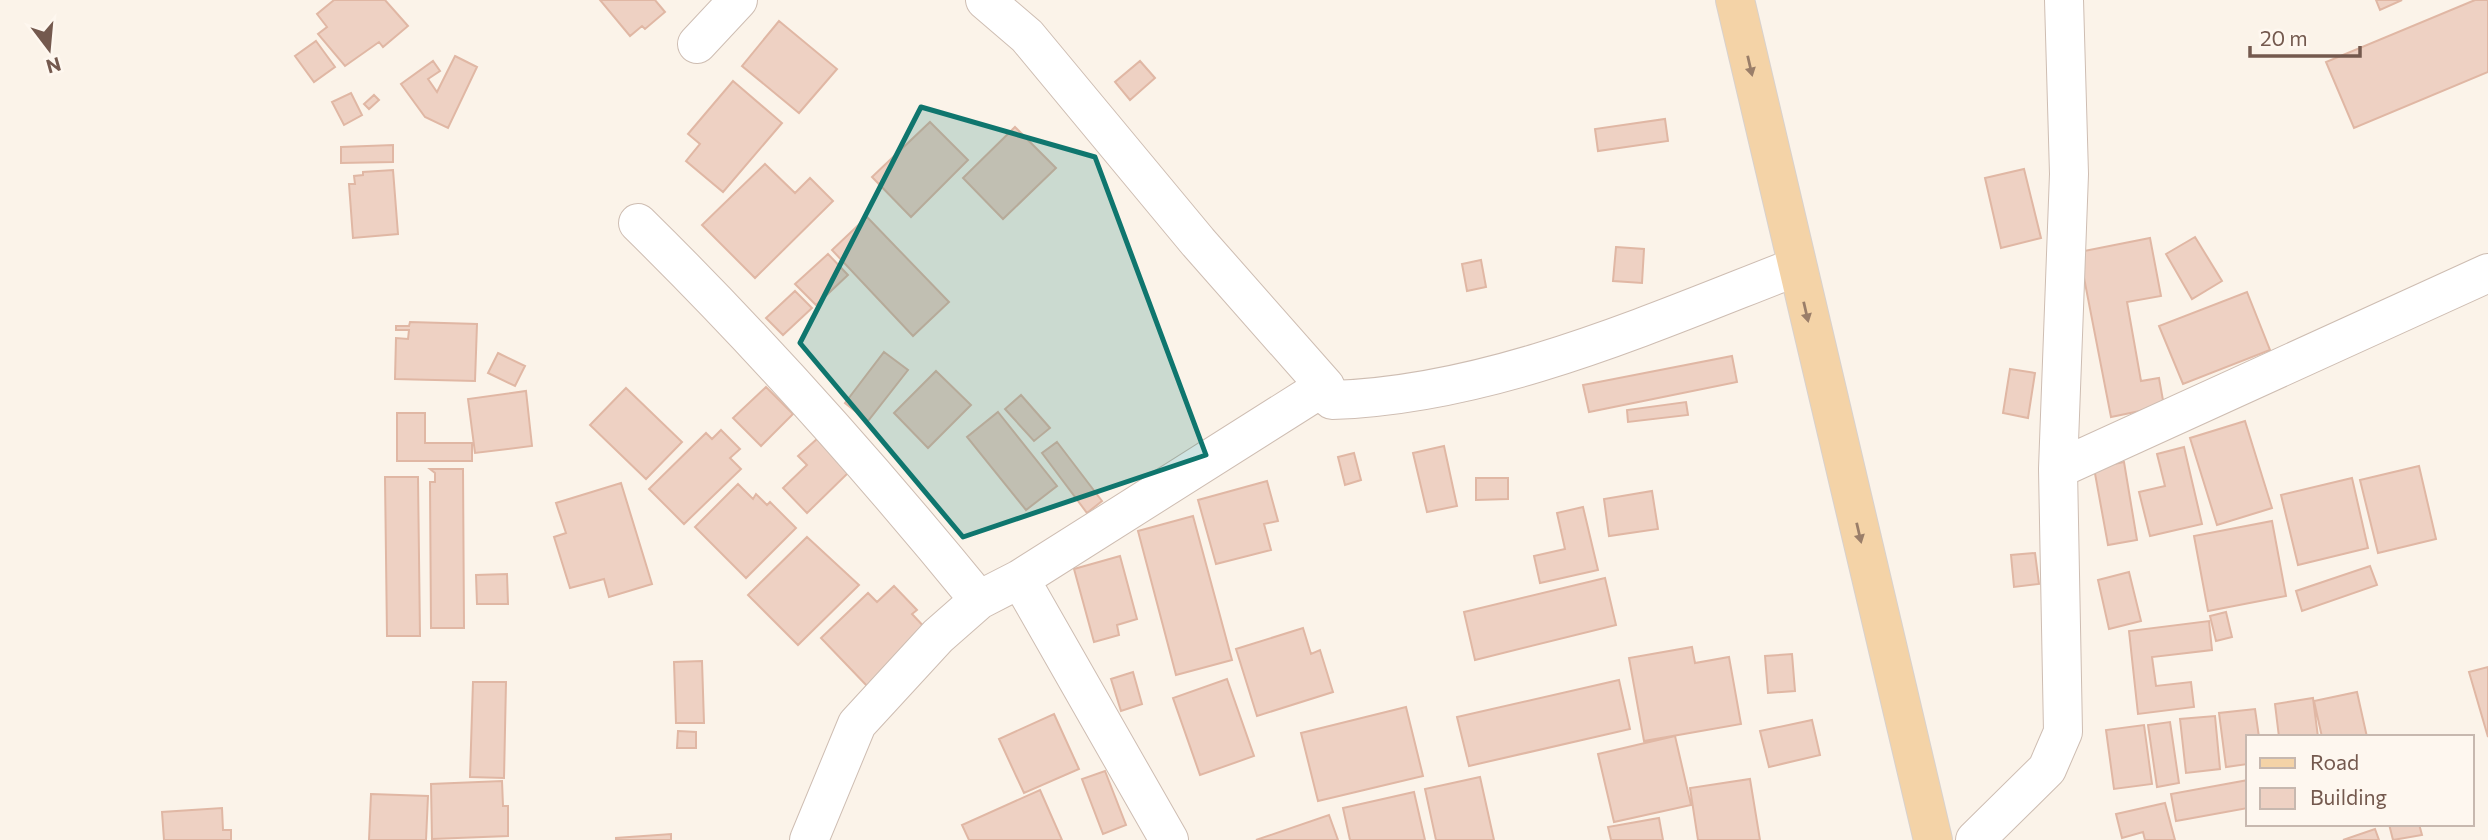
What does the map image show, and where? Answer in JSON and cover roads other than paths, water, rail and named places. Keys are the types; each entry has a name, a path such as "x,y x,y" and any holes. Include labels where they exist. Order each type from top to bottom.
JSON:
{"main road":[{"path":"1734,0 1781,141 1956,840"},
{"path":"1762,0 1796,267 1933,840"}],"street":[{"path":"697,44 738,0"},
{"path":"985,0 1027,36 1198,242 1325,386 1332,400 1388,398 1574,353 1796,267"},
{"path":"1975,840 2047,769 2063,732 2058,468 2069,174 2064,0"},
{"path":"638,223 713,297 885,485 979,600"},
{"path":"2058,468 2488,273"},
{"path":"809,840 857,724 938,636 979,600 1020,579 1325,386"},
{"path":"1020,579 1169,840"}]}
